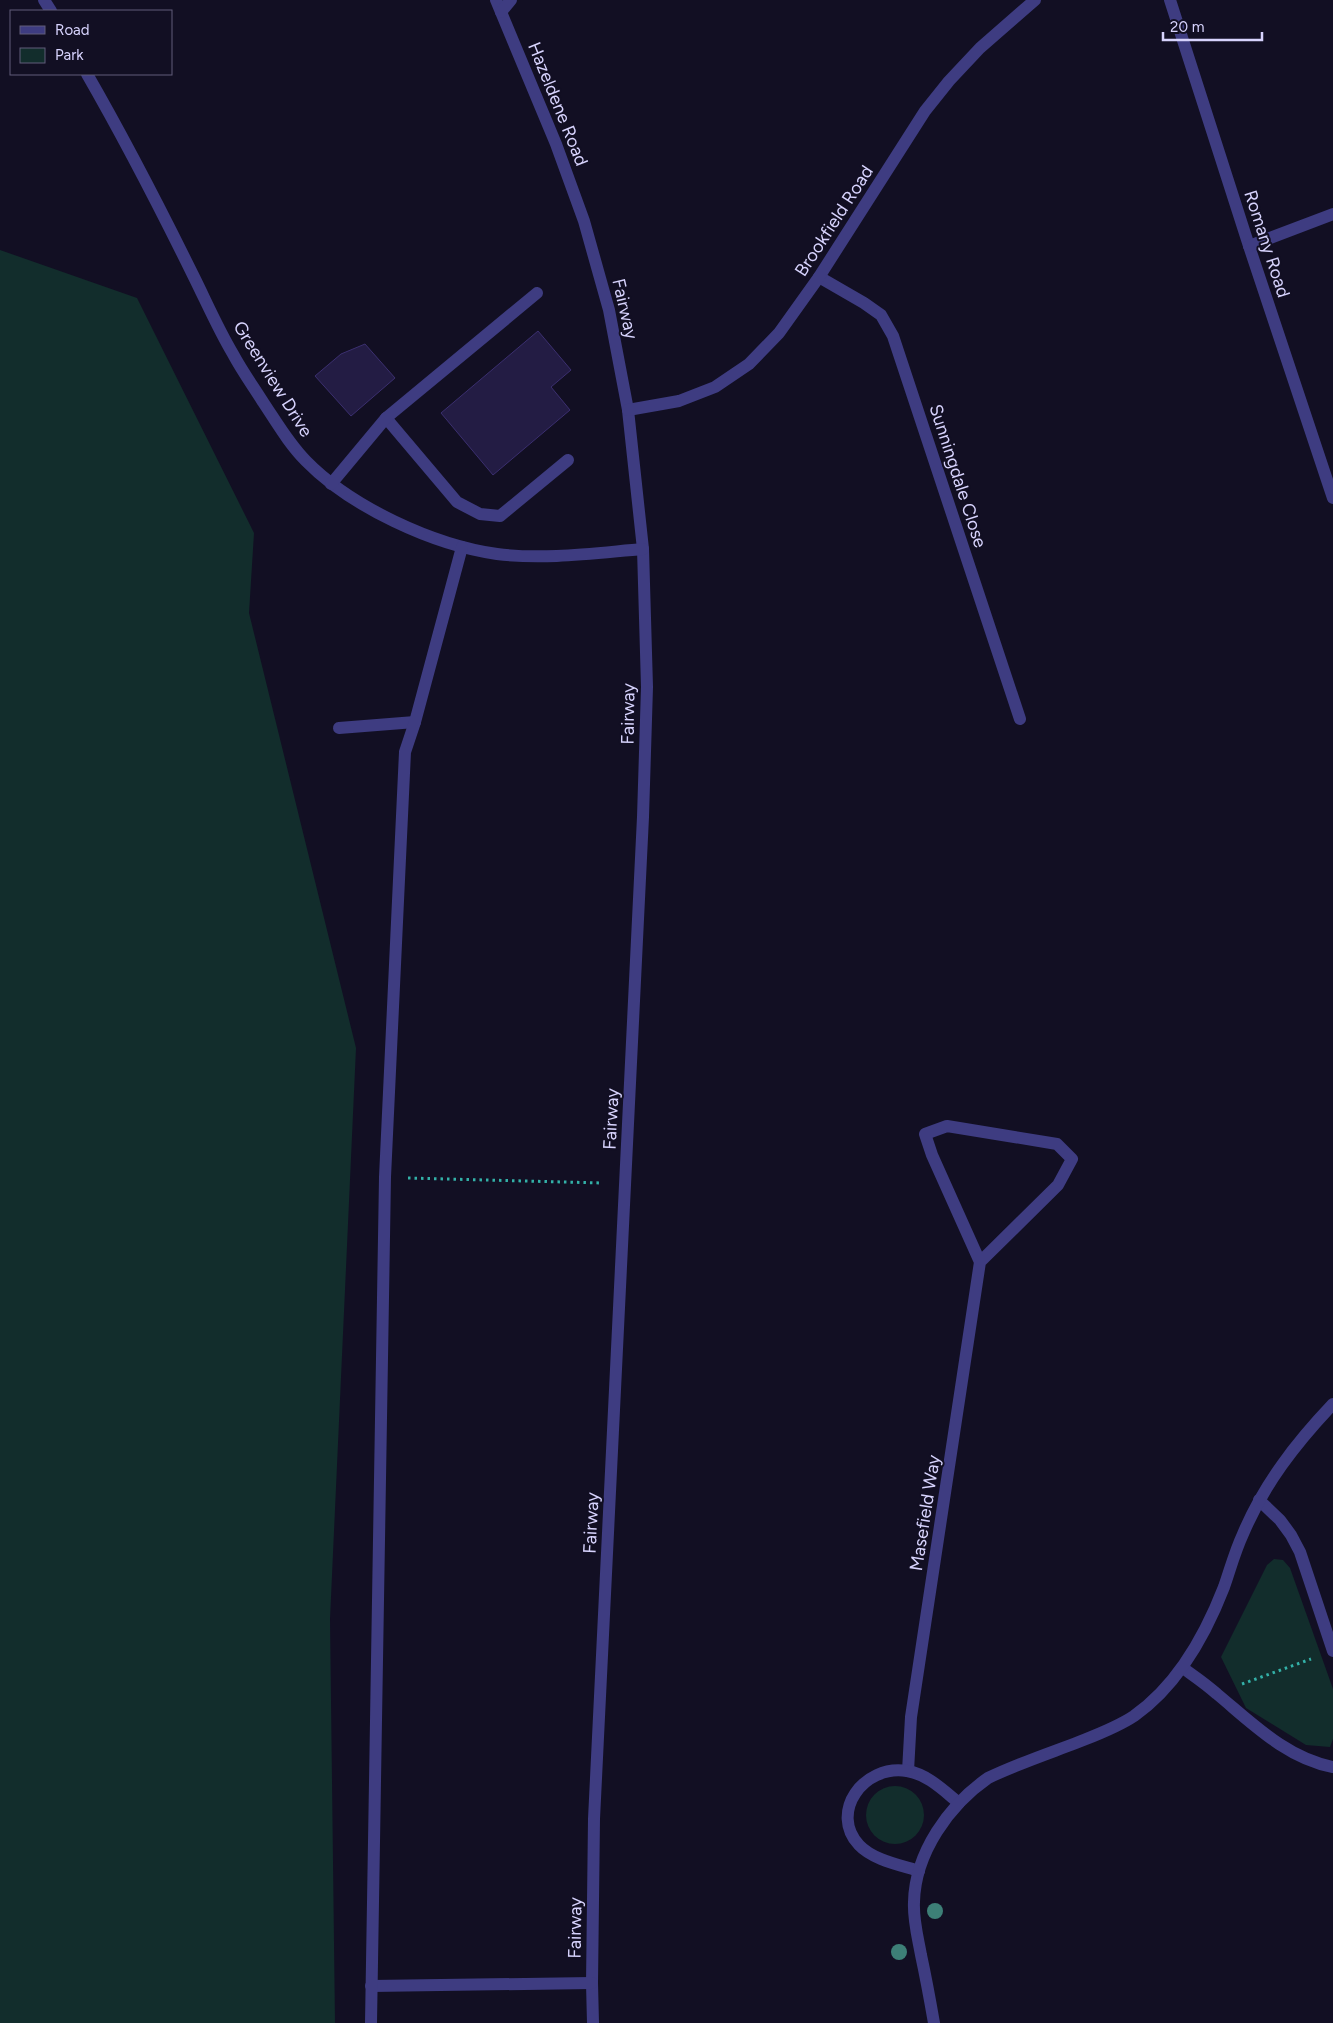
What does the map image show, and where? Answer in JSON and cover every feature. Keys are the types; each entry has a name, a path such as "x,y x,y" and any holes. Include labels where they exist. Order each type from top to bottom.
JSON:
{"street":[{"path":"499,6 511,0"},
{"name":"Brookfield Road","path":"628,410 679,401 715,387 749,364 779,333 819,277 920,119 937,96 980,48 1035,0"},
{"name":"Romany Road","path":"1170,0 1333,498"},
{"name":"Hazeldene Road","path":"499,6 556,144 584,222"},
{"name":"Greenview Drive","path":"88,75 133,154 232,354 283,433 305,460 331,484 354,500 419,531 462,546 496,554 523,556 579,555 643,549"},
{"path":"1249,246 1333,214"},
{"name":"Fairway","path":"584,222 609,310 628,410 643,549 646,706 643,827 594,1819 593,2023"},
{"name":"Sunningdale Close","path":"819,277 864,303 880,316 893,336 1020,718"},
{"path":"331,484 386,418 538,293"},
{"path":"386,418 457,502 480,514 500,516 568,460"},
{"path":"371,2023 385,1177 405,752 415,722 462,546"},
{"path":"339,728 415,722"},
{"path":"947,1126 1057,1144 1072,1158 1058,1185 980,1262 932,1155 925,1134 947,1126"},
{"name":"Masefield Way","path":"908,1771 911,1717 980,1262"},
{"path":"934,2023 914,1917 914,1902 919,1871 935,1836 959,1803 974,1788 988,1778 1104,1733 1122,1724 1136,1715 1163,1690 1183,1668 1200,1641 1213,1612 1242,1534 1259,1500 1291,1452 1333,1404"},
{"path":"1259,1500 1280,1520 1300,1552 1333,1651"},
{"path":"1183,1668 1217,1693 1245,1719 1276,1742 1301,1758 1333,1767"},
{"path":"919,1871 869,1853 859,1845 853,1836 849,1823 851,1803 860,1785 871,1776 883,1772 894,1770 908,1771 924,1777 959,1803"},
{"path":"371,1986 592,1983"}],"path":[{"path":"385,1177 625,1183"},
{"path":"1217,1693 1315,1658"}],"green space":[{"path":"0,250 137,298 254,533 249,613 356,1048 330,1619 335,2023 0,2023"},
{"path":"1274,1559 1283,1560 1290,1568 1333,1689 1333,1739 1330,1747 1306,1745 1246,1708 1221,1657 1267,1565"},
{"path":"895,1786 906,1788 919,1799 924,1815 922,1826 911,1839 895,1844 884,1842 871,1831 866,1815 868,1804 879,1791"}],"building":[{"path":"538,331 571,370 551,387 570,410 493,475 441,413"},
{"path":"365,344 395,378 351,416 315,376 341,354"}]}
